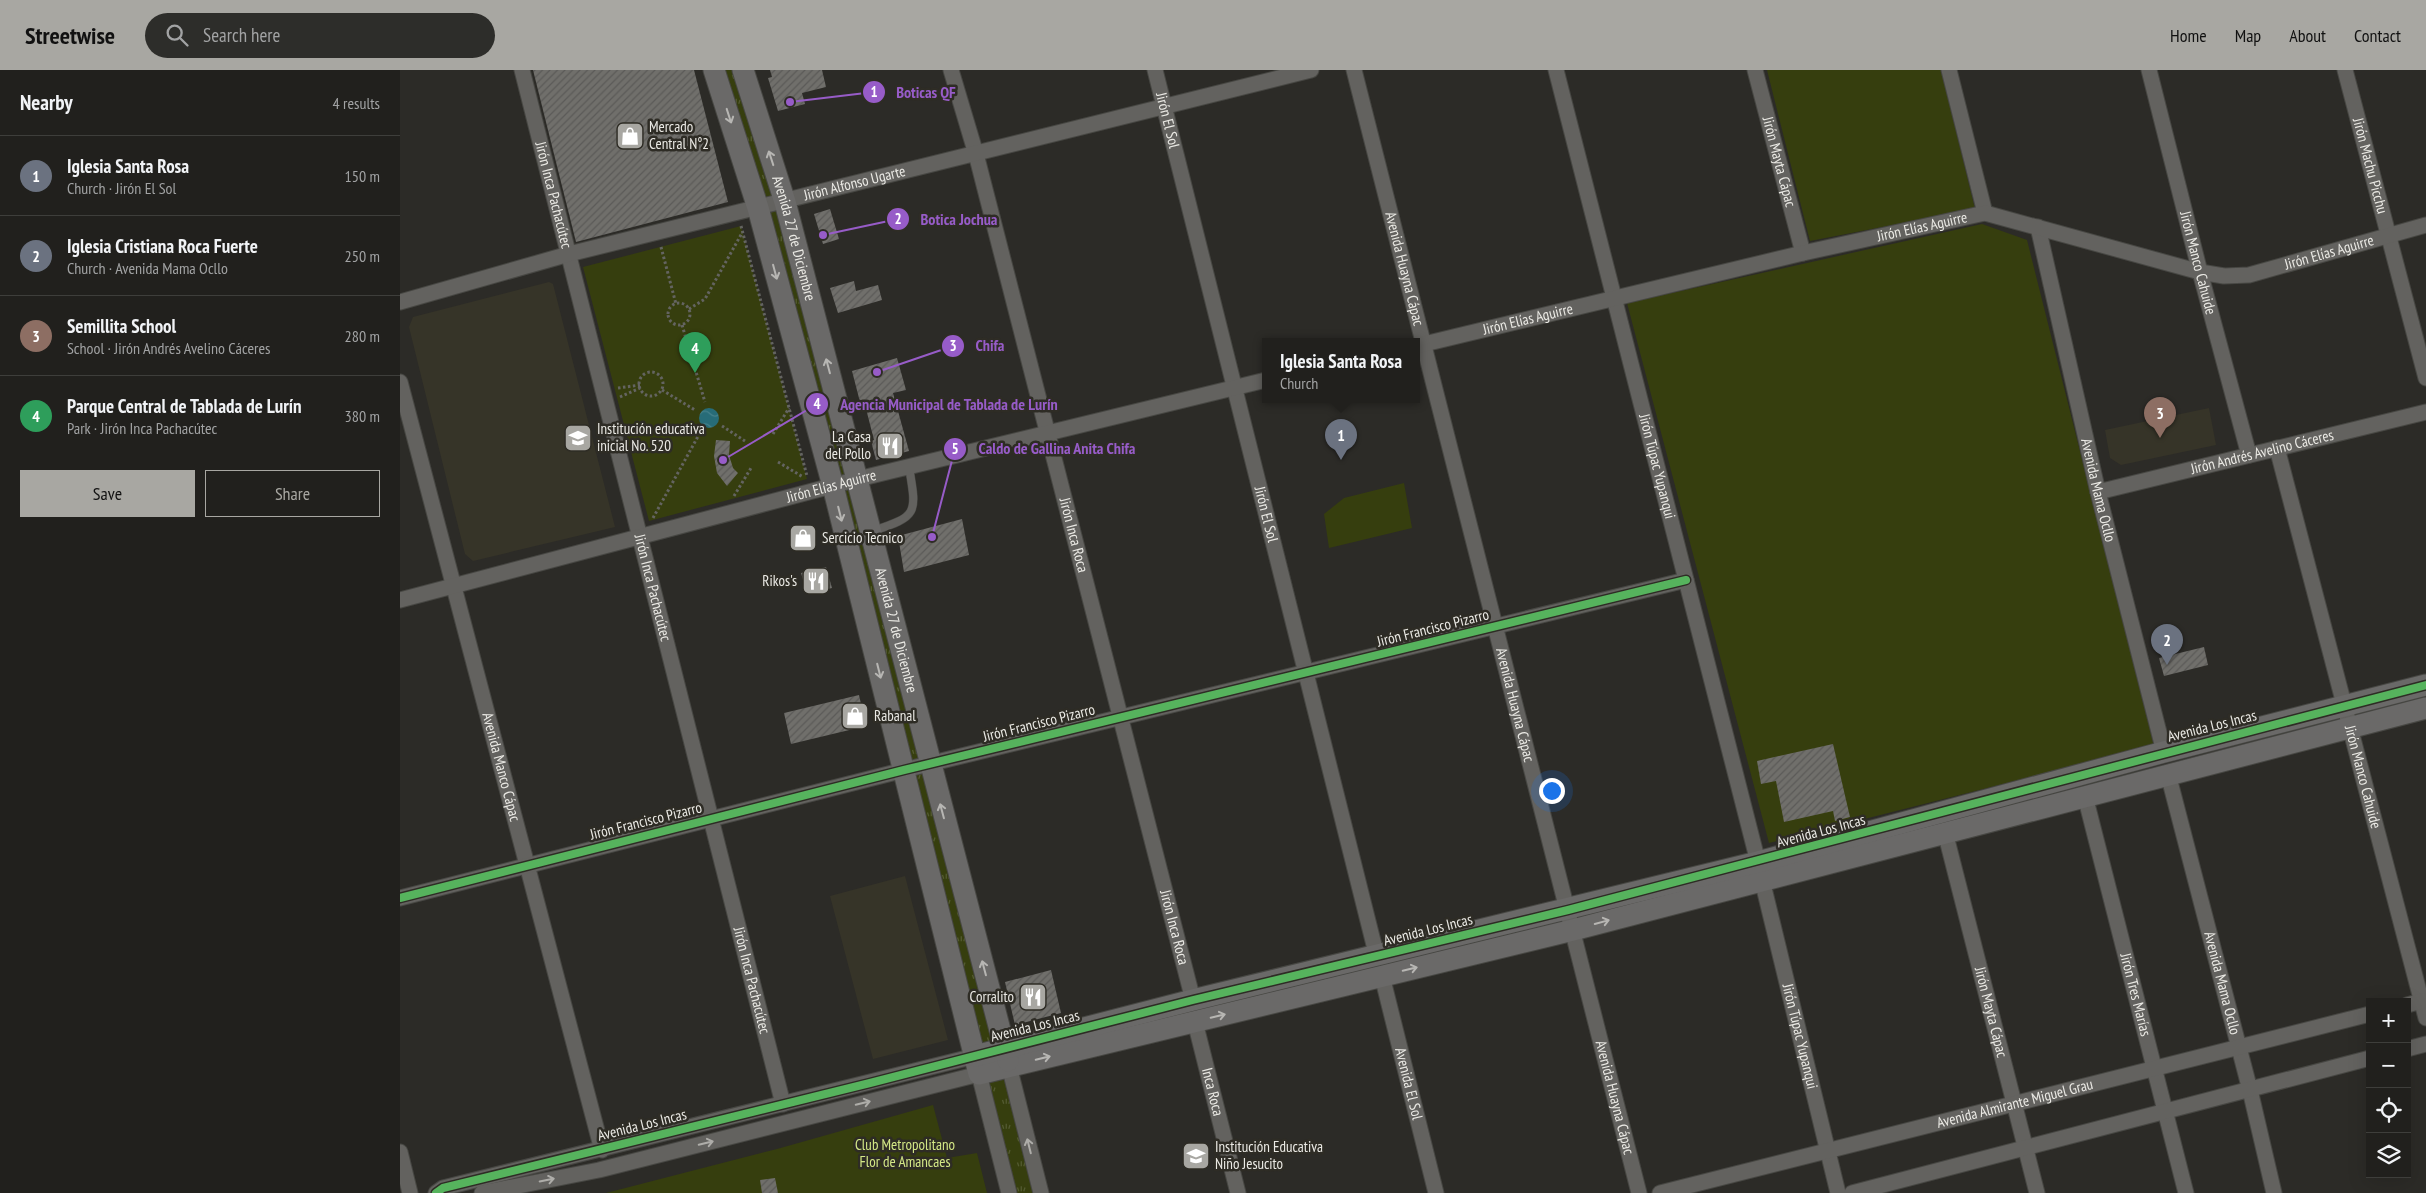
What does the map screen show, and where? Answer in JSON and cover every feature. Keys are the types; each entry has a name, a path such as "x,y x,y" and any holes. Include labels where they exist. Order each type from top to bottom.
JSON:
{"street":[{"name":"Jirón Inca Pachacútec","path":"522,70 783,1104"},
{"name":"Avenida 27 de Diciembre","path":"714,70 758,208 833,486 1009,1193"},
{"name":"Avenida 27 de Diciembre","path":"743,70 785,202 858,479 929,764 1007,1057 1040,1193"},
{"name":"Jirón Inca Roca","path":"951,70 976,154 1193,1000"},
{"name":"Jirón El Sol","path":"1155,70 1379,966"},
{"name":"Jirón Alfonso Ugarte","path":"400,302 569,254 785,202 1311,70"},
{"name":"Avenida Huayna Cápac","path":"1354,70 1418,338"},
{"name":"Jirón Túpac Yupanqui","path":"1556,70 1760,871 1838,1193"},
{"name":"Jirón Mayta Cápac","path":"1755,70 1802,253"},
{"path":"1949,70 1985,213"},
{"name":"Jirón Manco Cahuide","path":"2149,70 2249,455"},
{"name":"Jirón Machu Picchu","path":"2345,70 2426,378"},
{"name":"Jirón Elías Aguirre","path":"1420,345 1802,253 1985,213 2200,272 2224,276 2250,275 2426,225"},
{"name":"Avenida Mama Ocllo","path":"2038,227 2098,492 2164,752"},
{"name":"Avenida Huayna Cápac","path":"1420,345 1495,626 1640,1193"},
{"name":"Jirón Elías Aguirre","path":"400,600 858,479 1262,381"},
{"name":"Avenida Manco Cápac","path":"400,382 602,1150"},
{"name":"Jirón Andrés Avelino Cáceres","path":"2098,492 2426,412"},
{"name":"Jirón Manco Cahuide","path":"2277,448 2350,729 2415,1003 2426,1018"},
{"name":"Jirón Francisco Pizarro","path":"400,898 904,770 1686,580"},
{"name":"Avenida Los Incas","path":"482,1193 599,1170 1007,1057 1193,1000 1379,966 1570,920 1760,871 2164,752 2426,685"},
{"name":"Avenida Los Incas","path":"1760,871 1945,832 2426,708"},
{"name":"Avenida Mama Ocllo","path":"2168,774 2250,1090 2274,1193"},
{"name":"Jirón Tres Marías","path":"2085,796 2186,1193"},
{"name":"Jirón Mayta Cápac","path":"1945,832 2037,1193"},
{"name":"Avenida Los Incas","path":"1007,1057 1195,1022 1379,966"},
{"name":"Avenida El Sol","path":"1379,966 1436,1193"},
{"name":"Avenida Almirante Miguel Grau","path":"1671,1192 2366,1015"},
{"name":"Inca Roca","path":"1195,1022 1238,1193"},
{"path":"2411,1048 2426,1044"},
{"path":"1852,1193 2366,1059"},
{"name":"Avenida Los Incas","path":"436,1193 443,1188 783,1104 977,1065"},
{"path":"400,1152 410,1193"}],"lane":[{"path":"871,531 903,521 909,514 914,496 909,467"}],"path":[{"path":"732,228 741,226 808,480"},
{"path":"689,309 704,299 742,232"},
{"path":"652,250 670,245"},
{"path":"661,247 676,304"},
{"path":"682,303 689,309 689,319 682,325 675,325 669,317 671,308 676,304 682,303"},
{"path":"682,325 704,402"},
{"path":"640,386 614,388 617,398 640,386 644,375 654,372 662,379 662,390"},
{"path":"640,386 645,394 652,396 662,390"},
{"path":"662,390 695,410"},
{"path":"773,434 789,408"},
{"path":"722,426 745,441"},
{"path":"650,523 701,431"},
{"path":"778,462 808,480"},
{"path":"741,498 731,501 751,468"},
{"path":"799,483 808,480"},
{"path":"647,514 650,523"},
{"path":"650,523 659,521"}],"shaded area":[{"path":"549,282 553,284 615,527 473,561 465,554 409,327 413,317"},
{"path":"2209,408 2216,445 2121,465 2110,458 2105,430"},
{"path":"905,876 948,1040 873,1059 830,896"}],"green space":[{"path":"720,70 737,70 778,196 761,201"},
{"path":"1767,70 1941,70 1975,209 1810,241"},
{"path":"779,210 849,475 837,476 765,212"},
{"path":"1982,224 2027,240 2154,746 1769,843 1627,303"},
{"path":"741,226 807,479 649,521 583,267"},
{"path":"1404,483 1412,528 1329,548 1324,514 1344,498"},
{"path":"853,487 923,762 910,765 840,490"},
{"path":"925,771 994,1046 980,1049 911,774"},
{"path":"1006,1076 1034,1193 1017,1193 988,1080"},
{"name":"Club Metropolitano Flor de Amancaes","path":"933,1105 947,1158 977,1153 987,1193 606,1193 777,1149"}],"water":[{"path":"709,408 716,411 719,418 716,425 709,428 702,425 699,418 702,411"}],"building":[{"name":"Mercado Central N°2","path":"533,70 694,70 728,202 576,242"},
{"path":"770,70 822,70 826,87 802,93 805,104 778,111 768,78 772,77"},
{"path":"830,209 839,239 823,244 814,214"},
{"path":"854,281 856,291 878,285 882,300 838,313 830,288"},
{"path":"897,358 906,390 893,393 909,451 876,460 871,441 874,440 864,401 860,402 852,371"},
{"path":"716,440 730,441 729,455 733,468 738,473 727,486 717,473 714,456"},
{"path":"962,519 969,555 904,572 898,536"},
{"name":"Rikos's","path":"826,567 832,588 807,594 801,573"},
{"path":"2204,647 2208,665 2164,676 2159,658"},
{"path":"859,695 866,726 791,744 784,713"},
{"path":"1833,744 1850,817 1835,821 1833,811 1784,822 1776,781 1761,784 1757,761"},
{"name":"Corralito","path":"1051,970 1061,1013 1015,1025 1005,982"},
{"path":"775,1178 778,1193 762,1193 760,1180"}],"cycle path":[{"path":"400,898 904,770 1686,580"},
{"path":"436,1193 443,1188 870,1083 1193,1000 1568,910 2426,685"}],"place":[{"name":"Boticas QF","path":"790,102"},
{"name":"Mercado Central N°2","path":"630,136"},
{"name":"Botica Jochua","path":"823,235"},
{"name":"Chifa","path":"877,372"},
{"name":"Parque Central de Tablada de Lurín","path":"695,373"},
{"name":"Institución educativa inicial No. 520","path":"578,438"},
{"name":"Semillita School","path":"2160,438"},
{"name":"La Casa del Pollo","path":"890,446"},
{"name":"Agencia Municipal de Tablada de Lurín","path":"723,460"},
{"name":"Iglesia Santa Rosa","path":"1341,460"},
{"name":"Caldo de Gallina Anita Chifa","path":"932,537"},
{"name":"Sercicio Tecnico","path":"803,538"},
{"name":"Rikos's","path":"816,581"},
{"name":"Iglesia Cristiana Roca Fuerte","path":"2167,665"},
{"name":"Rabanal","path":"855,716"},
{"name":"Corralito","path":"1033,997"},
{"name":"Institución Educativa Niño Jesucito","path":"1196,1156"}]}
